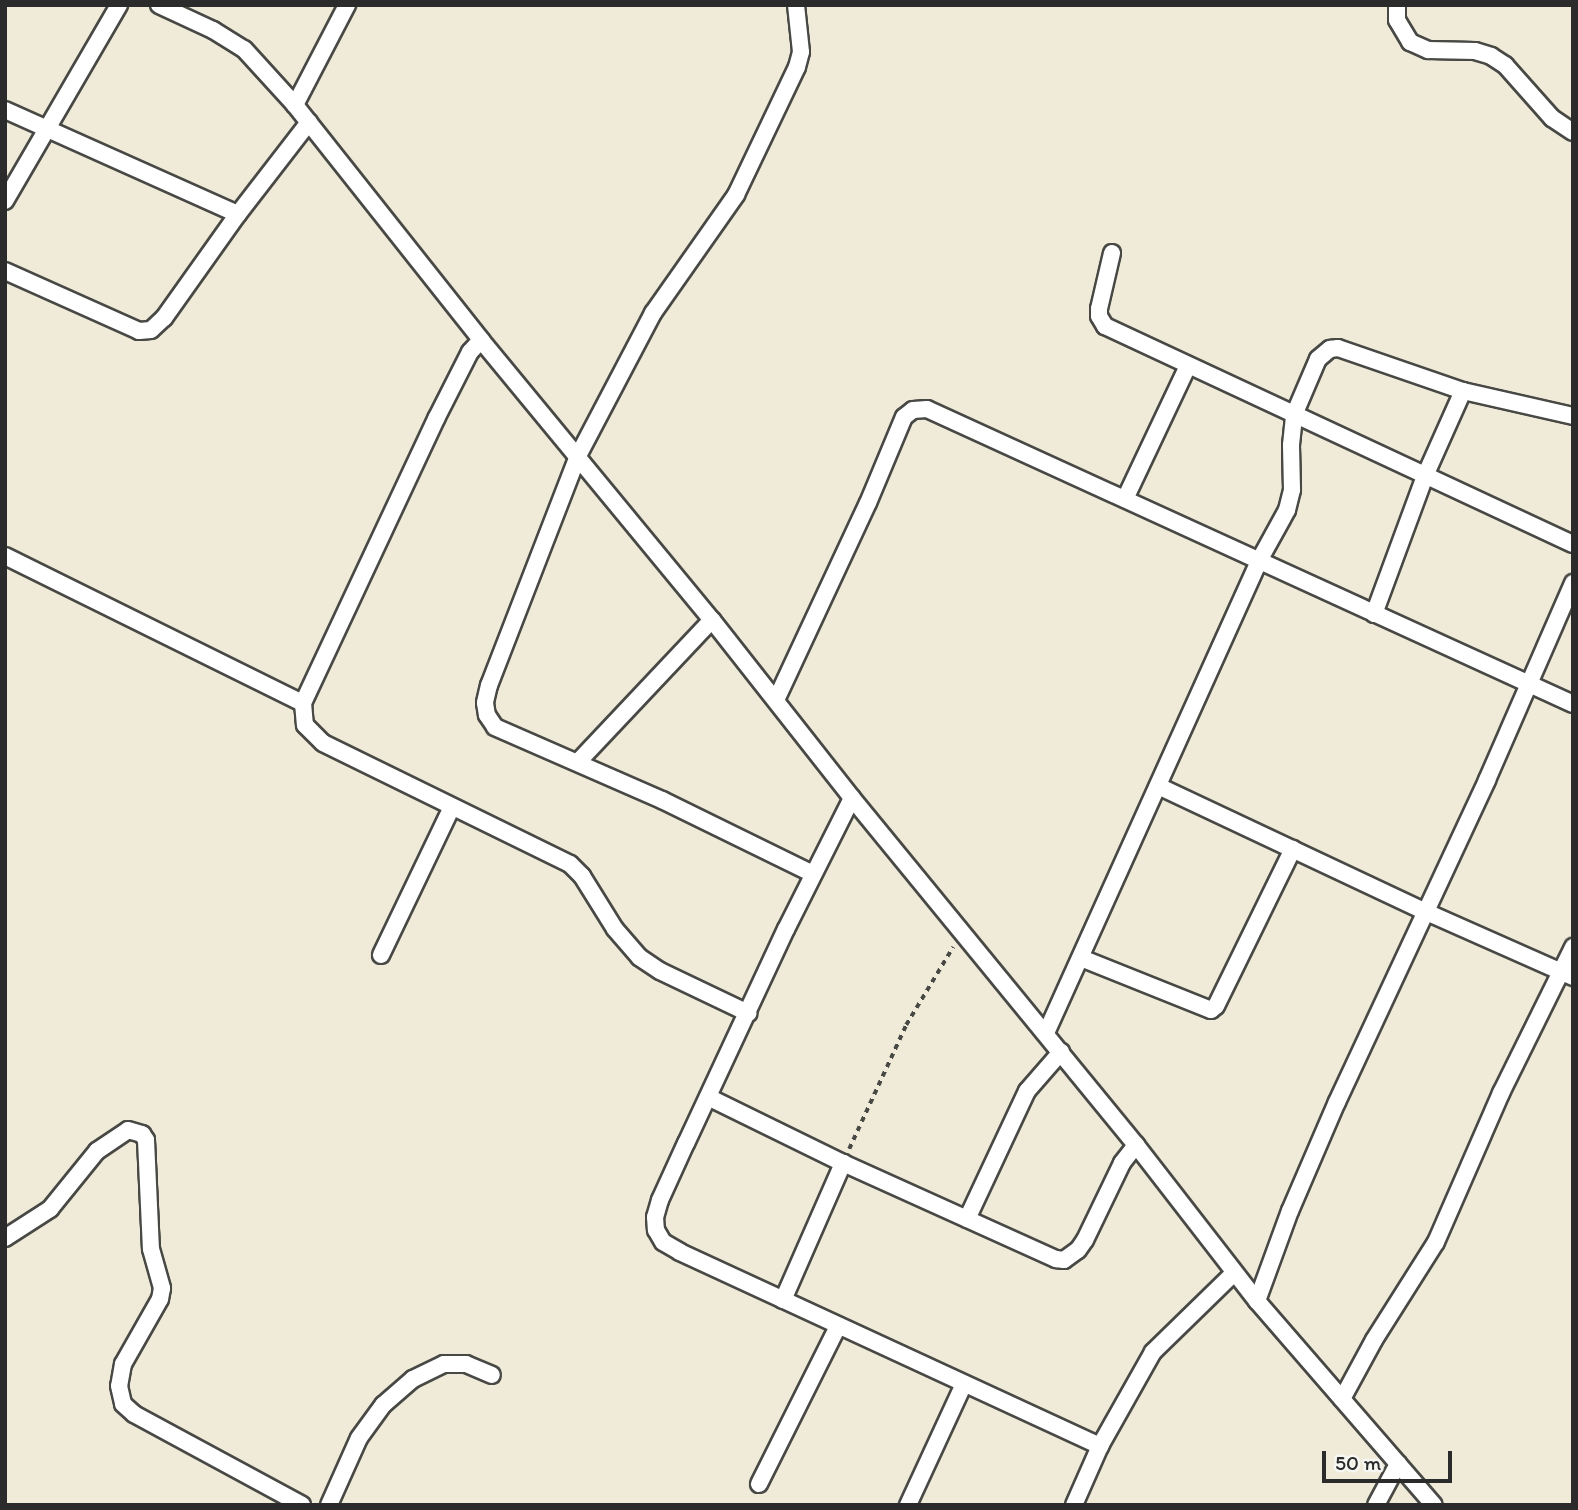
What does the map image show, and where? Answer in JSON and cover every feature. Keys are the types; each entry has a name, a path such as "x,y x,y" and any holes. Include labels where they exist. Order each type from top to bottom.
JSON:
{"street":[{"path":"5,201 119,5"},
{"path":"159,5 213,30 244,49 296,105 481,340 712,620 852,798 1136,1145 1234,1273 1434,1505"},
{"path":"296,105 347,5"},
{"path":"796,5 802,52 755,159 717,225 653,313 578,456 489,685 485,702 487,716 495,727 578,762 813,874"},
{"path":"1397,5 1396,20 1410,42 1428,50 1475,51 1492,56 1505,65 1552,118 1573,132"},
{"path":"5,110 238,214"},
{"path":"5,271 146,332 164,318 238,214 309,122"},
{"path":"1112,253 1099,309 1101,322 1188,366 1573,544"},
{"path":"481,340 470,352 436,419 303,703 305,724 323,743 570,864 582,876 615,929 639,957 660,971 748,1013"},
{"path":"1046,1033 1260,559 1287,510 1292,490 1291,445 1294,415 1318,359 1330,348 1338,348 1463,391 1573,416"},
{"path":"1125,499 1188,366"},
{"path":"1374,614 1425,476 1463,391"},
{"path":"776,700 908,412 927,409 1573,704"},
{"path":"5,556 303,703"},
{"path":"1257,1301 1290,1211 1424,911 1530,685 1573,583"},
{"path":"578,762 712,620"},
{"path":"1158,786 1424,911 1567,974"},
{"path":"852,798 813,874 660,1200 655,1217 656,1230 663,1242 680,1252 1101,1446"},
{"path":"381,955 452,807"},
{"path":"1080,958 1211,1010 1225,990 1293,849"},
{"path":"1342,1399 1374,1340 1436,1242 1502,1093 1567,974 1573,947"},
{"path":"967,1219 1027,1091 1061,1052"},
{"path":"708,1097 843,1163 1056,1259 1070,1258 1085,1240 1122,1163 1136,1145"},
{"path":"5,1238 50,1209 97,1151 128,1130 142,1134 147,1149 151,1250 162,1288 160,1300 123,1364 119,1386 123,1404 134,1414 302,1505"},
{"path":"783,1300 843,1163"},
{"path":"1074,1505 1101,1446 1153,1352 1234,1273"},
{"path":"759,1484 838,1326"},
{"path":"328,1505 359,1437 383,1405 413,1379 444,1364 466,1364 492,1376"},
{"path":"908,1505 964,1384"},
{"path":"1376,1505 1398,1464"}],"path":[{"path":"843,1163 906,1025 962,932"}]}
